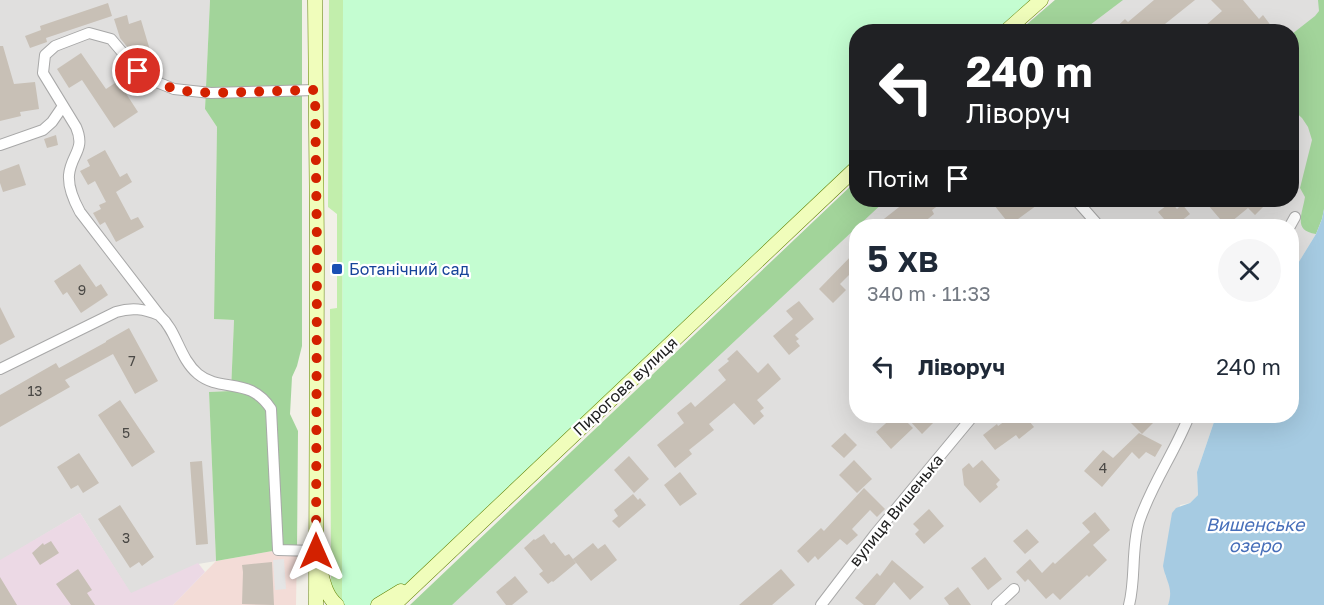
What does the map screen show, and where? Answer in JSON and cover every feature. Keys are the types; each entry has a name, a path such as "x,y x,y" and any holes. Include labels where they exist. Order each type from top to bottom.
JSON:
{"main road":[{"path":"315,0 316,605"},
{"path":"1014,24 1041,0"},
{"name":"Пирогова вулиця","path":"394,605 849,175"},
{"path":"316,551 325,588 337,605"},
{"path":"378,605 421,579"}],"street":[{"path":"315,90 211,93 174,89 149,79 138,71 111,39 89,33 55,46 45,55 43,73 80,136 79,146 69,174 71,189 80,212 166,321 184,357 196,373 212,381 249,389 265,401 271,409 278,550 316,551"},
{"path":"0,145 43,130 63,106"},
{"path":"1082,207 1093,219"},
{"path":"0,369 116,312 126,309 148,310 160,316"},
{"name":"вулиця Вишенька","path":"821,605 876,533 967,423"},
{"path":"1129,605 1134,579 1135,544 1139,521 1186,423"},
{"path":"997,605 1014,589"}],"shaded area":[{"path":"0,0 210,0 205,109 217,127 214,319 234,320 231,391 209,392 216,561 198,564 131,594 80,513 0,561"},
{"path":"1055,0 1324,0 1324,209 1316,234 1299,262 1299,219 849,219 849,423 1214,423 1197,472 1198,495 1190,503 1180,505 1165,575 1171,587 1168,605 410,605 849,206 1299,207 1299,24 1027,24"},
{"path":"80,513 131,593 198,563 205,572 173,605 0,605 0,560"},
{"path":"278,550 297,551 296,605 173,605 216,561"},
{"path":"284,559 286,589 275,590 273,560"}],"green space":[{"path":"210,0 302,0 302,346 292,377 290,414 298,431 297,551 278,550 216,561 209,392 231,391 234,320 214,319 217,127 205,109"},
{"path":"329,0 343,0 342,605 331,588 330,309 337,308 337,214 328,207"},
{"path":"343,0 1041,0 1013,24 849,24 849,176 421,579 378,605 342,605"},
{"path":"1055,0 1123,0 1091,24 1027,24"},
{"path":"1318,0 1324,0 1324,209 1316,234 1304,229 1301,221 1305,197 1300,188 1312,140 1308,127 1299,115 1299,29 1319,11"},
{"path":"849,188 849,207 878,207 866,219 849,219 849,235 452,605 410,605"}],"water":[{"name":"Вишенське озеро","path":"1324,209 1324,605 1168,605 1170,589 1163,566 1172,513 1176,508 1190,503 1198,495 1197,472 1214,423 1299,423 1299,262 1316,234"}],"building":[{"path":"1154,0 1195,0 1165,24 1120,24 1125,19 1128,22"},
{"path":"1211,0 1243,0 1259,19 1263,15 1270,24 1207,24 1222,11"},
{"path":"108,3 112,16 46,38 47,42 30,48 25,36 41,30 40,26"},
{"path":"127,15 129,24 141,20 152,57 137,59 120,38 114,19"},
{"path":"0,46 3,46 14,84 35,82 39,109 20,112 21,116 0,121"},
{"path":"81,53 106,89 118,81 138,112 114,128 82,80 69,88 57,69"},
{"path":"56,135 58,145 47,148 44,139"},
{"path":"105,150 120,177 127,173 132,182 116,192 131,220 138,217 144,227 116,242 105,222 100,225 93,213 101,209 99,205 106,202 95,181 88,185 80,171 90,166 87,160"},
{"path":"19,164 26,185 3,192 0,171"},
{"path":"899,207 936,207 932,210 934,214 928,219 884,219"},
{"path":"996,207 1034,207 1018,219 1005,219"},
{"path":"1164,207 1177,209 1184,207 1190,214 1184,219 1164,219 1158,212"},
{"path":"1210,207 1263,207 1255,215 1248,208 1235,219 1220,219"},
{"path":"849,258 849,275 840,284 846,290 833,303 819,289"},
{"path":"80,264 96,287 101,284 108,295 81,313 67,292 63,295 54,281"},
{"path":"799,301 814,319 795,335 799,339 796,341 800,346 789,355 773,336 793,319 786,311"},
{"path":"0,307 15,337 0,345"},
{"path":"129,328 158,381 135,394 113,354 65,380 70,387 0,427 0,395 56,363 59,368"},
{"path":"737,350 758,373 768,363 781,379 757,400 764,408 760,411 764,416 754,425 734,403 709,424 714,430 689,450 692,454 675,468 657,445 684,423 677,413 691,402 695,407 726,380 718,370"},
{"path":"120,400 155,452 132,467 98,415"},
{"path":"886,423 908,423 913,428 891,449 876,432"},
{"path":"912,423 933,423 922,434"},
{"path":"1002,423 1031,423 1034,427 1019,439 1016,435 995,450 983,435 997,424 998,426"},
{"path":"1131,423 1153,423 1142,434"},
{"path":"845,433 857,445 844,458 831,446"},
{"path":"1139,433 1162,445 1155,457 1146,452 1139,459 1132,452 1102,487 1084,471 1103,450 1113,458"},
{"path":"79,453 99,483 83,493 78,485 71,489 57,467"},
{"path":"629,456 649,479 634,493 614,470"},
{"path":"854,460 872,479 857,493 839,475"},
{"path":"982,460 1000,480 996,484 998,487 980,503 964,485 962,469 969,463 973,468"},
{"path":"202,461 208,544 196,545 190,462"},
{"path":"680,472 697,494 680,506 664,485"},
{"path":"864,488 885,509 877,517 870,510 852,529 858,535 847,545 840,539 818,560 815,556 808,563 797,551 821,528 824,531"},
{"path":"633,494 646,505 619,528 612,521 618,516 614,510"},
{"path":"120,505 154,557 142,566 139,562 130,568 98,519"},
{"path":"929,509 944,526 924,544 915,534 919,530 913,524"},
{"path":"1095,512 1110,530 1093,545 1107,560 1060,600 1053,593 1046,599 1028,579 1025,582 1016,572 1030,559 1042,573 1053,562 1055,564 1090,532 1082,523"},
{"path":"1027,529 1039,542 1025,554 1013,541"},
{"path":"544,534 551,544 554,542 565,556 569,554 576,563 548,584 539,574 543,571 524,548"},
{"path":"51,541 59,553 40,565 32,553 43,543 44,545"},
{"path":"593,543 598,549 605,544 617,560 591,581 573,559"},
{"path":"985,557 1002,579 988,590 971,568"},
{"path":"892,560 924,587 910,600 894,582 875,605 864,605 855,598 877,573 880,576"},
{"path":"272,562 274,605 242,604 242,565"},
{"path":"78,569 92,590 87,593 95,605 71,605 56,584"},
{"path":"781,569 795,585 772,605 739,605"},
{"path":"515,576 528,592 512,605 506,605 496,592"},
{"path":"0,577 17,605 0,605"},
{"path":"958,587 971,605 949,605 944,598"}],"place":[{"name":"Ботанічний сад","path":"337,269"}],"route":[{"path":"138,71 161,85 185,91 211,93 315,90 316,551"}]}
